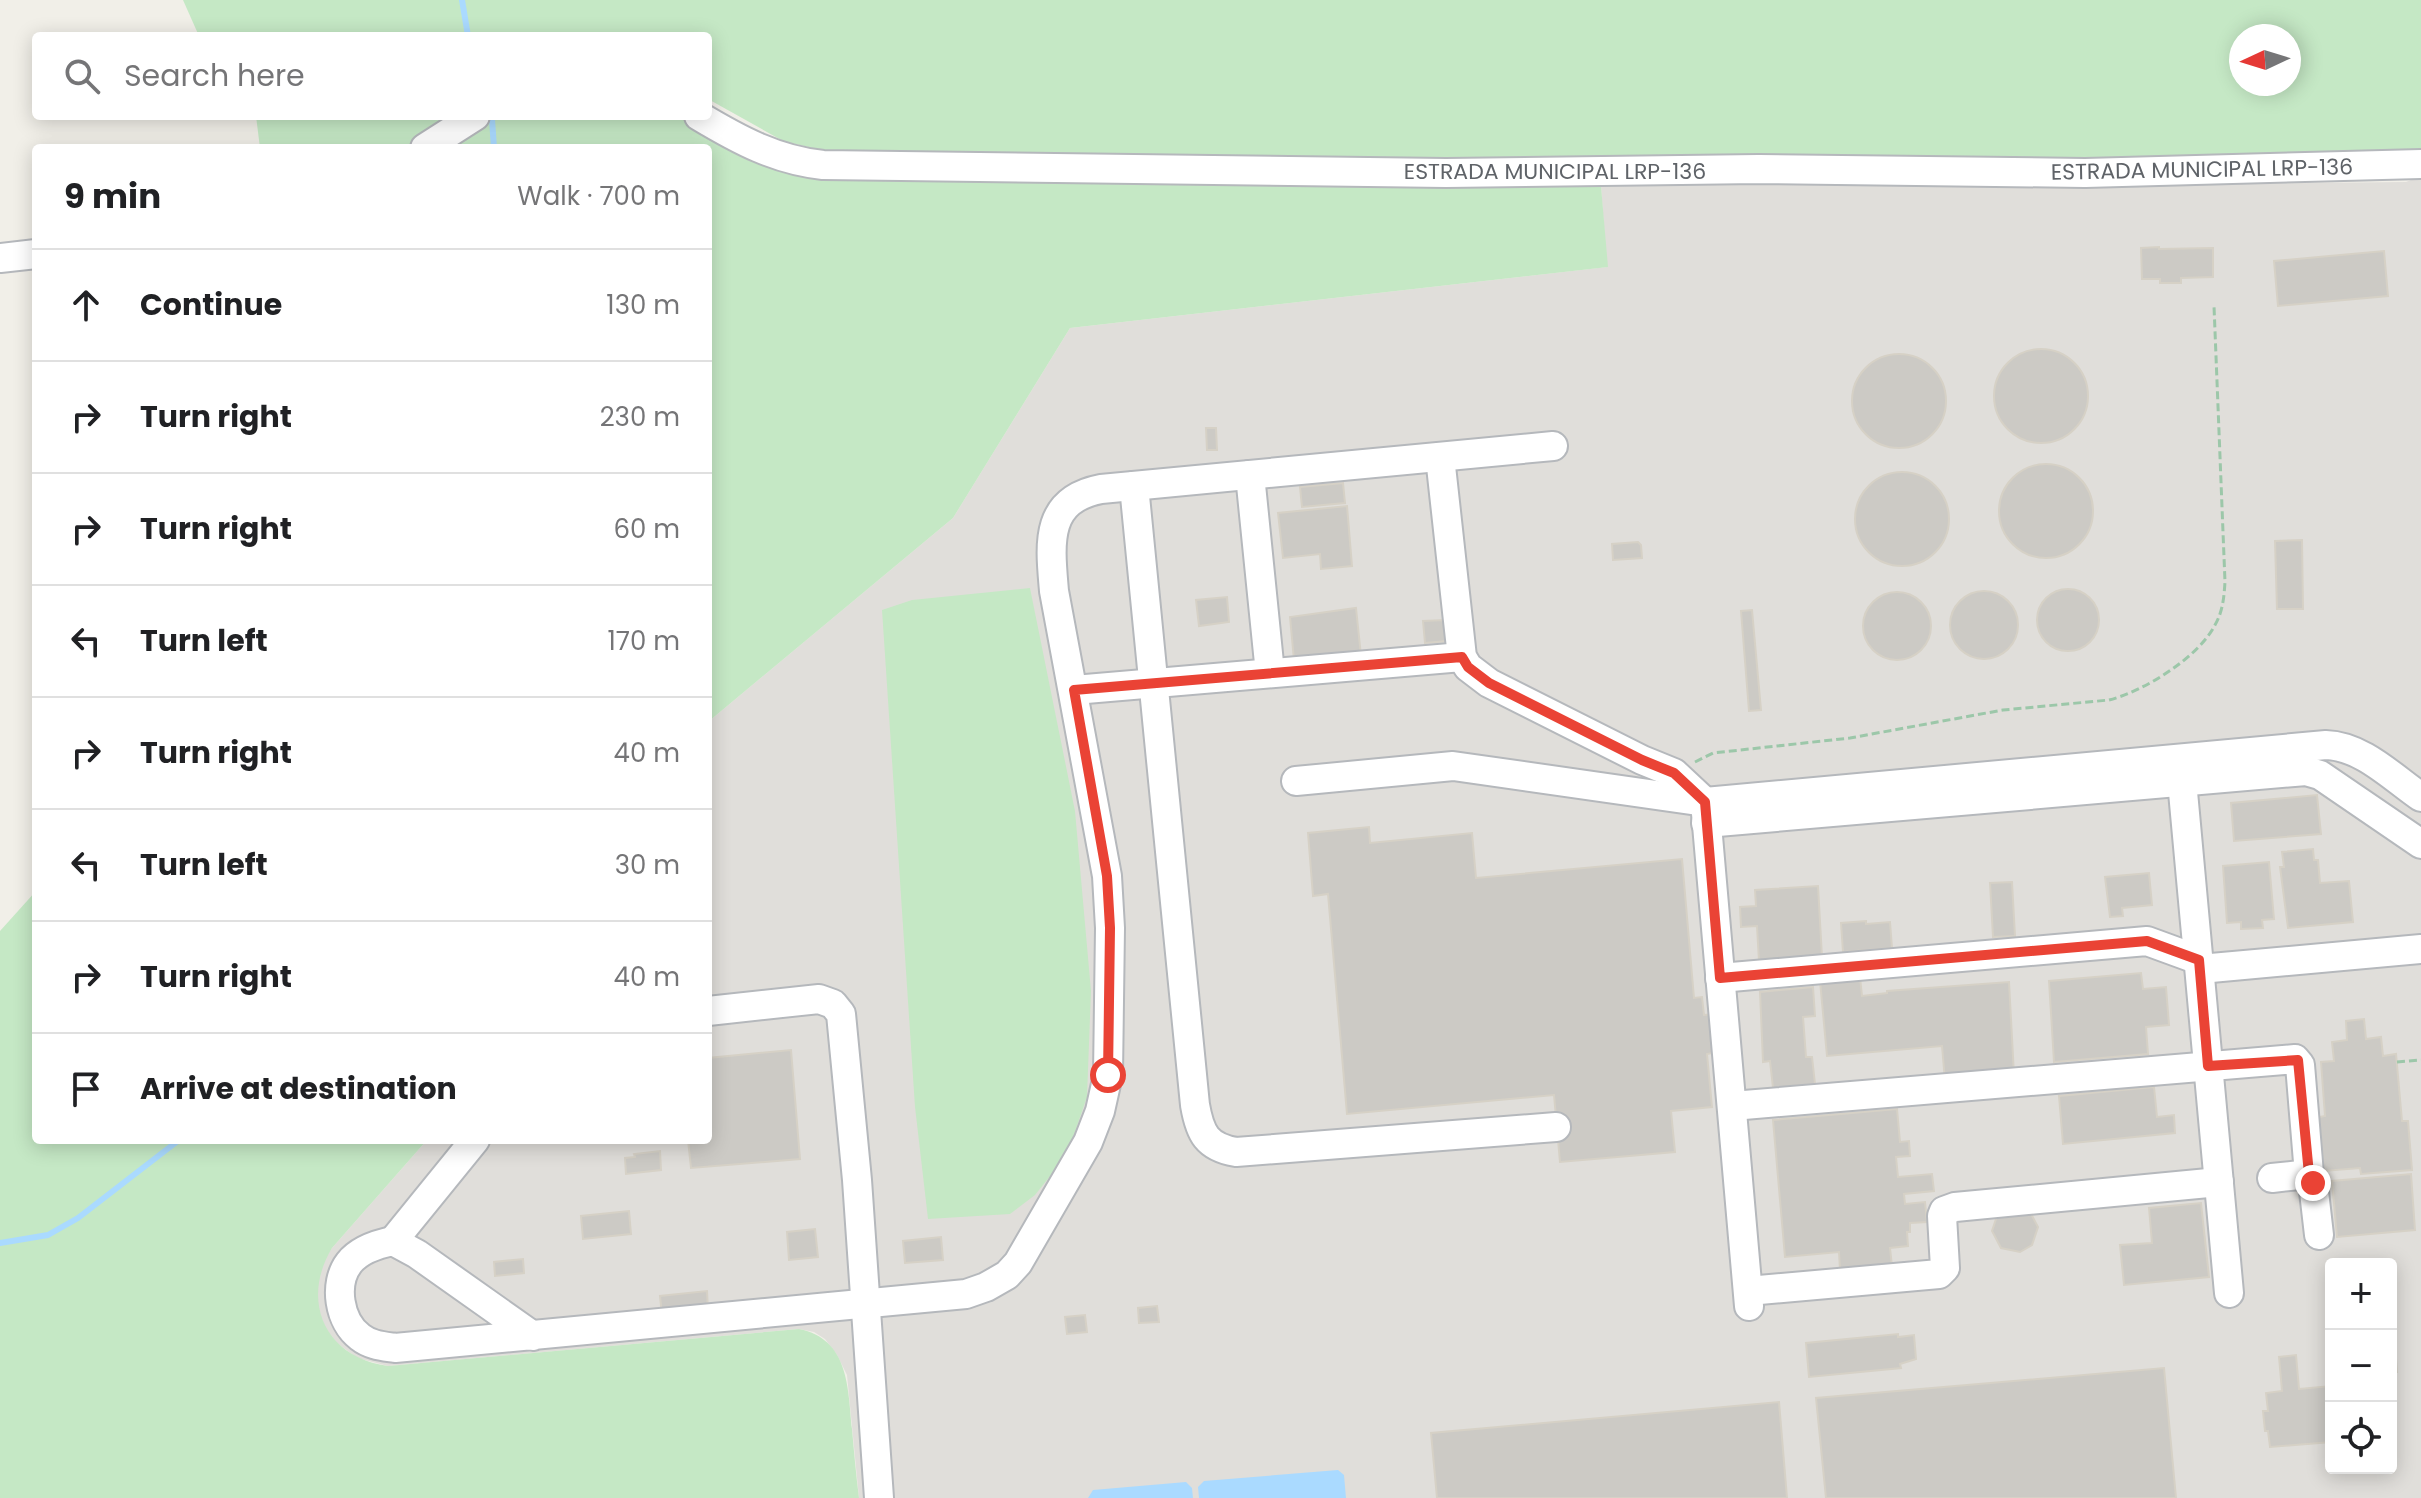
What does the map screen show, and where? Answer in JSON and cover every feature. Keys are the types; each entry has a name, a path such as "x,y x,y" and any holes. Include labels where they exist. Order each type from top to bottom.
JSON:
{"street":[{"path":"431,144 469,120"},
{"name":"ESTRADA MUNICIPAL LRP-136","path":"706,120 768,153 823,165 1446,173 1759,169 2085,173 2421,164"},
{"path":"0,258 32,254"},
{"path":"472,1144 393,1241 370,1248 349,1262 340,1290 341,1305 358,1336 375,1345 395,1348 533,1336 966,1294 1007,1275 1018,1263 1077,1162 1100,1111 1108,1075 1109,896 1054,591 1052,535 1058,514 1067,502 1079,494 1101,489 1553,446"},
{"path":"1440,457 1462,657 1468,667 1489,683 1674,773 1706,813 1748,1299 1939,1274 1945,1265 1942,1216 1944,1211 1955,1207 2219,1182"},
{"path":"1250,475 1270,673"},
{"path":"1134,486 1195,1105 1210,1142 1222,1150 1236,1152 1556,1127"},
{"path":"1074,690 1462,657"},
{"path":"1706,813 2326,745 2355,751 2421,797"},
{"path":"1296,781 1453,766 1706,813 2312,771 2421,844"},
{"path":"2182,781 2229,1293"},
{"path":"1720,978 2147,941 2199,965 2421,949"},
{"path":"712,1011 819,999 833,1004 841,1014 879,1498"},
{"path":"1732,1106 2298,1060 2309,1174 2313,1183 2319,1235"},
{"path":"2272,1178 2309,1174"},
{"path":"393,1241 417,1254 533,1336"}],"path":[{"path":"1674,773 1713,753 1850,738 2003,710 2109,700 2125,696 2155,681 2200,646 2214,628 2222,609 2225,582 2214,306"},
{"path":"2397,1062 2421,1060"}],"shaded area":[{"path":"2421,176 2421,1498 859,1498 847,1375 825,1339 814,1332 799,1329 388,1366 357,1358 337,1343 326,1329 319,1312 318,1279 324,1260 423,1144 712,1144 712,719 953,518 1070,328 1607,267 1601,186 1764,182 2204,184 2406,182"}],"green space":[{"path":"183,0 2421,0 2421,151 2090,160 1446,158 821,150 783,141 712,101 712,32 197,32"},
{"path":"256,120 686,120 763,164 812,179 1601,186 1608,267 1070,328 953,518 712,719 712,144 260,144"},
{"path":"1030,588 1075,811 1091,991 1087,1097 1067,1155 1035,1195 1010,1214 928,1219 915,1107 882,610 912,600"},
{"path":"32,895 32,1144 423,1144 332,1248 323,1268 318,1288 324,1324 348,1352 366,1361 388,1366 799,1329 815,1334 828,1343 843,1367 859,1498 0,1498 0,931"}],"water":[{"path":"1338,1470 1344,1475 1346,1498 1199,1498 1198,1487 1204,1481"},
{"path":"1186,1482 1192,1488 1193,1498 1088,1498 1093,1490"}],"building":[{"path":"2141,248 2213,248 2213,277 2181,278 2181,283 2142,279"},
{"path":"2384,251 2388,296 2278,306 2274,261"},
{"path":"2041,349 2059,353 2074,363 2084,378 2088,396 2084,414 2074,429 2059,439 2041,443 2023,439 2008,429 1998,414 1994,396 1998,378 2008,363 2023,353"},
{"path":"1899,354 1917,358 1932,368 1942,383 1946,401 1942,419 1932,434 1917,444 1899,448 1881,444 1866,434 1856,419 1852,401 1856,383 1866,368 1881,358"},
{"path":"1206,428 1216,428 1217,450 1207,450"},
{"path":"2046,464 2064,468 2079,478 2089,493 2093,511 2089,529 2079,544 2064,554 2046,558 2028,554 2013,544 2003,529 1999,511 2003,493 2013,478 2028,468"},
{"path":"1902,472 1920,476 1935,486 1945,501 1949,519 1945,537 1935,552 1920,562 1902,566 1884,562 1869,552 1859,537 1855,519 1859,501 1869,486 1884,476"},
{"path":"1343,483 1345,503 1302,507 1300,487"},
{"path":"1347,506 1352,566 1321,569 1320,554 1283,558 1278,513"},
{"path":"2302,540 2303,609 2277,609 2275,541"},
{"path":"1638,542 1642,558 1613,560 1612,544"},
{"path":"2068,589 2090,598 2099,620 2090,642 2068,651 2046,642 2037,620 2046,598"},
{"path":"1991,591 2012,606 2018,625 2016,638 2008,649 1991,659 1977,659 1960,649 1952,638 1950,618 1960,601 1971,593"},
{"path":"1904,592 1925,607 1931,626 1929,639 1921,650 1904,660 1890,660 1873,650 1865,639 1863,619 1873,602 1884,594"},
{"path":"1227,597 1229,622 1199,626 1196,600"},
{"path":"1356,608 1361,656 1294,660 1290,617"},
{"path":"1752,610 1761,710 1749,711 1741,611"},
{"path":"1445,620 1447,641 1425,643 1423,621"},
{"path":"2317,795 2321,834 2234,841 2231,803"},
{"path":"1369,827 1370,843 1472,833 1476,878 1682,859 1694,998 1702,997 1704,1015 1714,1014 1716,1033 1711,1033 1713,1053 1707,1054 1712,1107 1671,1111 1675,1152 1560,1162 1554,1095 1347,1114 1328,894 1313,896 1308,833"},
{"path":"2313,849 2314,860 2318,860 2320,883 2349,881 2353,922 2288,928 2280,867 2284,867 2282,852"},
{"path":"2269,862 2274,919 2262,920 2263,928 2241,929 2241,922 2227,923 2223,866"},
{"path":"2149,873 2152,905 2122,908 2123,916 2110,917 2105,877"},
{"path":"2012,882 2015,936 1993,937 1990,883"},
{"path":"1818,886 1822,957 1759,961 1757,926 1741,927 1740,907 1756,906 1755,890"},
{"path":"1866,921 1866,924 1890,922 1892,948 1843,952 1841,923"},
{"path":"2141,973 2143,989 2166,987 2169,1025 2146,1027 2148,1054 2054,1062 2049,981"},
{"path":"1860,977 1862,996 1887,991 2009,982 2014,1075 1945,1081 1942,1046 1827,1056 1820,981"},
{"path":"1813,987 1815,1016 1803,1017 1806,1057 1812,1057 1815,1084 1773,1088 1770,1061 1763,1062 1760,992"},
{"path":"2364,1019 2366,1039 2381,1037 2383,1056 2396,1054 2402,1121 2408,1121 2412,1170 2361,1174 2360,1168 2324,1171 2319,1117 2325,1116 2321,1062 2334,1061 2332,1042 2347,1040 2346,1021"},
{"path":"791,1050 800,1159 691,1168 688,1144 712,1144 712,1058"},
{"path":"2154,1087 2157,1117 2174,1115 2175,1133 2063,1144 2059,1096"},
{"path":"1897,1109 1900,1142 1909,1141 1910,1156 1896,1157 1898,1177 1932,1174 1934,1191 1904,1194 1905,1204 1925,1202 1927,1222 1910,1223 1908,1246 1890,1248 1892,1266 1840,1270 1839,1252 1785,1257 1773,1120"},
{"path":"660,1151 661,1170 626,1174 625,1158"},
{"path":"2411,1174 2415,1230 2337,1237 2332,1181"},
{"path":"2201,1203 2209,1277 2124,1285 2120,1245 2152,1243 2149,1208"},
{"path":"2029,1210 2038,1227 2032,1245 2020,1252 2001,1248 1992,1231 1998,1213"},
{"path":"629,1211 631,1234 583,1239 581,1216"},
{"path":"815,1229 818,1257 789,1260 787,1232"},
{"path":"941,1237 943,1260 905,1263 903,1241"},
{"path":"523,1259 524,1273 495,1276 494,1262"},
{"path":"707,1291 708,1310 662,1315 660,1296"},
{"path":"1157,1306 1159,1322 1139,1323 1138,1308"},
{"path":"1085,1315 1087,1332 1067,1334 1065,1317"},
{"path":"1898,1334 1898,1337 1914,1335 1916,1359 1900,1364 1901,1368 1809,1377 1806,1343"},
{"path":"2296,1355 2299,1389 2325,1387 2325,1442 2270,1447 2263,1411 2268,1411 2266,1393 2282,1391 2279,1357"},
{"path":"2164,1368 2176,1498 1826,1498 1816,1398"},
{"path":"1779,1402 1787,1498 1437,1498 1431,1433"}],"waterway":[{"path":"462,0 467,32"},
{"path":"492,120 494,144"},
{"path":"0,1243 48,1235 78,1218 174,1144"}],"route":[{"path":"1108,1075 1109,896 1074,690 1462,657 1476,675 1489,683 1674,773 1705,802 1720,978 2147,941 2156,943 2199,960 2208,1066 2298,1060 2309,1174 2313,1183"}]}
